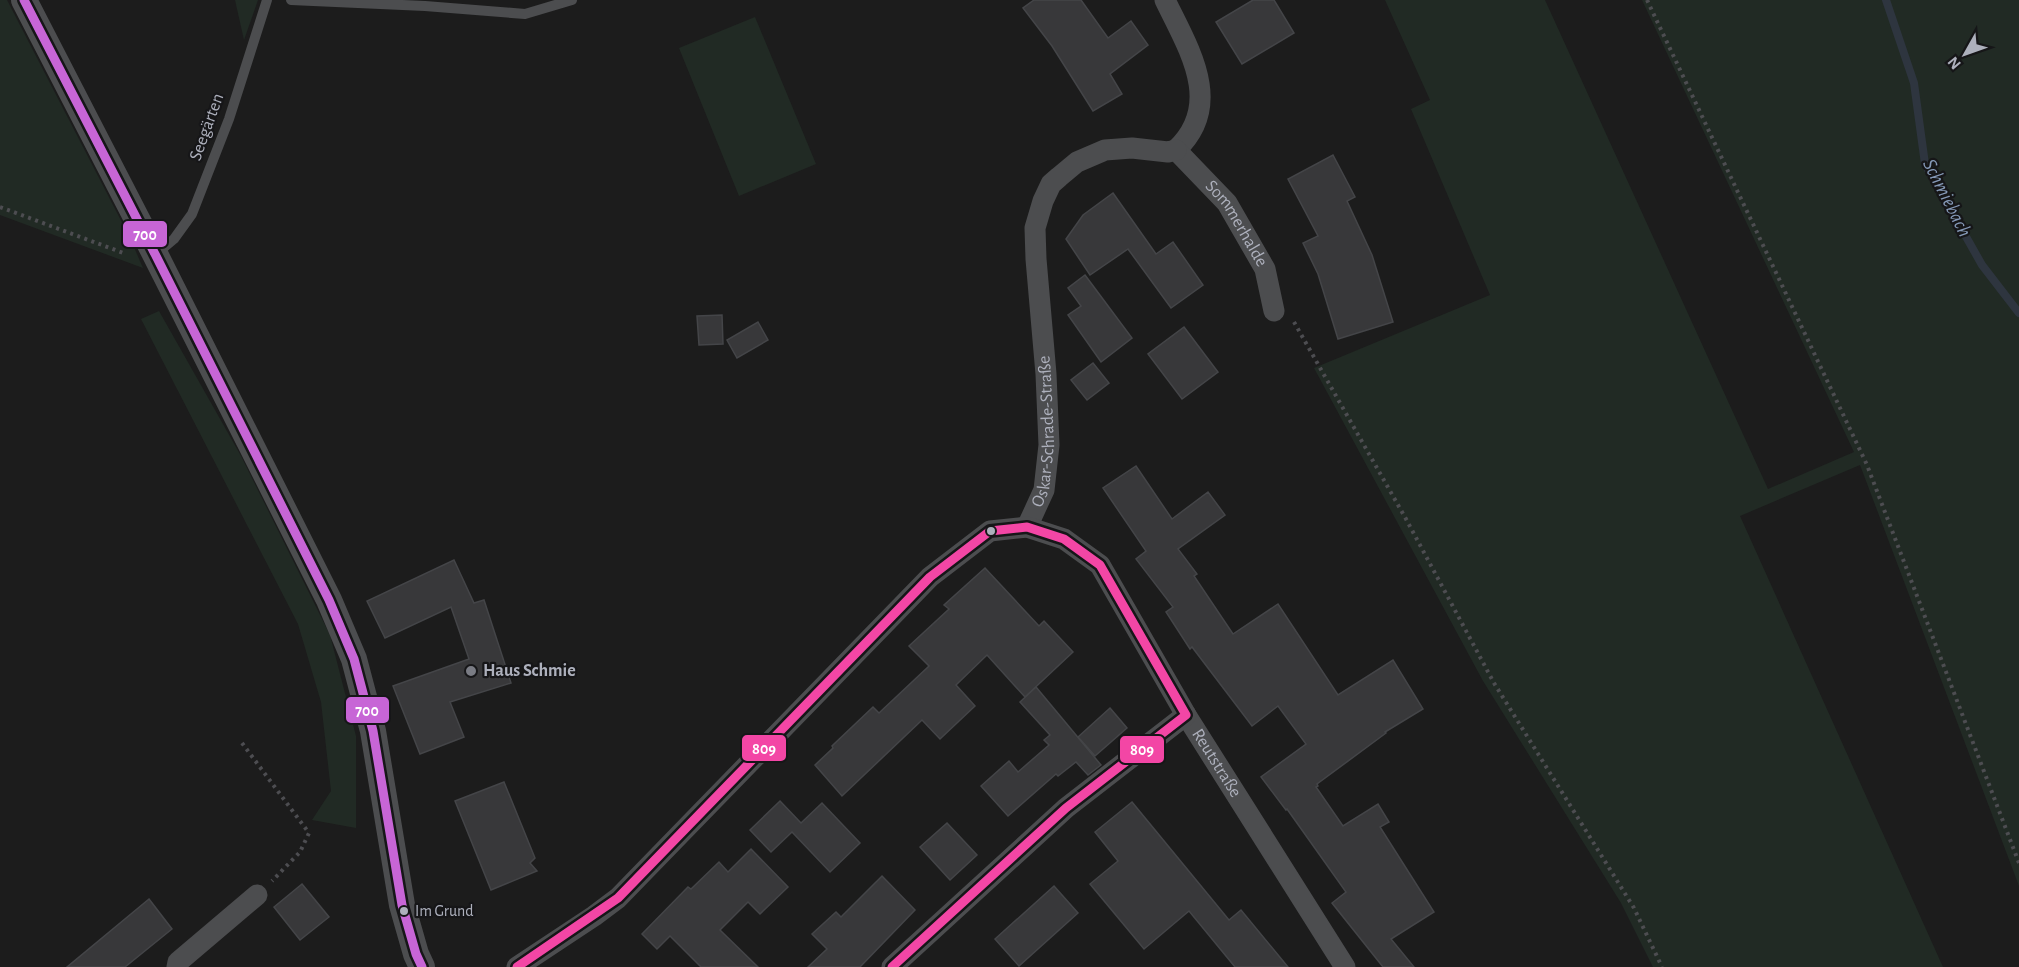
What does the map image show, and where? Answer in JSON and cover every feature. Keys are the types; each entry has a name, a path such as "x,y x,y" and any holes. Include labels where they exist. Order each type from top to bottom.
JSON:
{"street":[{"path":"24,0 329,600 354,659 372,731 402,905 422,967"},
{"path":"1165,0 1194,62 1201,92 1199,112 1194,128 1176,150"},
{"name":"Oskar-Schrade-Straße","path":"517,967 618,898 930,577 990,531 1027,527 1044,490 1049,445 1046,374 1035,259 1035,228 1043,201 1051,184 1068,169 1077,162 1105,150 1132,148 1168,152 1176,150"},
{"name":"Sommerhalde","path":"1176,150 1227,203 1265,269 1274,311"},
{"name":"Reutstraße","path":"1027,527 1064,539 1101,565 1186,715 1345,967"},
{"path":"892,967 1066,808 1186,715"},
{"path":"177,967 178,962 257,895"}],"lane":[{"name":"Seegärten","path":"155,254 174,239 192,214 229,119 267,0"},
{"path":"291,0 425,6 525,14 572,0"}],"path":[{"path":"1647,0 1867,465 2019,863"},
{"path":"0,207 136,258 155,254"},
{"path":"1274,311 1289,313 1406,519 1494,682 1634,908 1662,967"},
{"path":"242,743 309,834 300,852 257,895"}],"shaded area":[{"path":"0,0 7,0 130,238 143,268 0,215"},
{"path":"235,0 258,0 244,40"},
{"path":"1385,0 1545,0 1768,489 1854,452 1642,0 2019,0 2019,886 1860,465 1740,516 1943,967 1653,967 1621,903 1483,681 1314,368 1490,295 1411,109 1430,100"},
{"path":"755,17 816,164 739,196 679,48"},
{"path":"159,311 241,456 330,635 356,736 356,828 312,820 331,791 321,702 298,624 141,319"}],"building":[{"path":"1034,0 1081,0 1108,38 1131,21 1148,45 1110,74 1122,94 1093,111 1052,46 1023,8"},
{"path":"1253,0 1274,0 1294,33 1242,64 1216,22"},
{"path":"1333,155 1355,197 1347,201 1372,255 1393,322 1338,339 1318,274 1303,243 1318,236 1288,179"},
{"path":"1113,193 1156,254 1173,242 1203,285 1171,308 1128,249 1090,275 1066,239 1083,215"},
{"path":"1085,275 1132,338 1101,362 1068,315 1081,306 1068,288"},
{"path":"722,315 723,344 699,345 697,316"},
{"path":"758,322 768,340 737,358 727,340"},
{"path":"1184,327 1218,372 1182,399 1148,354"},
{"path":"1093,363 1109,383 1087,400 1071,380"},
{"path":"1136,466 1172,519 1208,492 1225,515 1178,549 1197,574 1194,576 1233,634 1278,604 1338,695 1393,660 1423,709 1385,732 1316,787 1343,826 1378,804 1389,822 1380,827 1434,912 1391,939 1414,967 1383,967 1332,903 1346,892 1287,809 1261,777 1306,744 1278,706 1252,726 1192,647 1190,649 1166,612 1173,607 1136,559 1146,551 1103,488"},
{"name":"Haus Schmie","path":"454,560 474,603 484,600 511,683 450,702 464,737 420,754 393,686 469,659 451,607 385,638 367,601"},
{"path":"985,568 1039,626 1044,621 1073,652 1025,697 987,655 956,685 975,706 940,739 922,720 842,796 815,765 873,707 879,713 929,666 909,646 949,609 944,605"},
{"path":"1036,687 1101,765 1088,775 1076,762 1058,776 1056,774 1008,816 981,786 1009,761 1018,772 1049,745 1044,740 1050,735 1020,702"},
{"path":"1110,708 1127,728 1095,756 1078,737"},
{"path":"504,782 535,858 530,863 537,871 491,890 455,801"},
{"path":"780,801 801,823 822,803 860,843 830,872 792,832 771,852 750,830"},
{"path":"1132,802 1229,920 1241,910 1288,967 1235,967 1189,911 1144,949 1090,884 1118,861 1095,832"},
{"path":"947,823 977,855 950,880 920,847"},
{"path":"751,849 788,887 760,914 748,902 720,930 758,967 701,967 670,936 657,949 642,934 688,887 691,889 719,862 728,872"},
{"path":"882,876 915,910 860,967 808,967 827,949 812,934 836,912 841,917"},
{"path":"302,884 329,917 300,940 274,907"},
{"path":"1054,886 1078,913 1019,966 995,939"},
{"path":"149,899 172,929 125,967 67,967"}],"waterway":[{"name":"Schmiebach","path":"1886,0 1914,83 1925,164 1982,265 2019,313"}],"transit line":[{"name":"700","path":"24,0 329,600 354,659 373,731 402,905 422,967"},
{"name":"809","path":"517,967 618,898 930,577 990,531 1027,527 1064,539 1100,565 1186,715 1066,808 892,967"}],"place":[{"name":"Haus Schmie","path":"471,671"},
{"name":"Im Grund","path":"404,911"}]}
